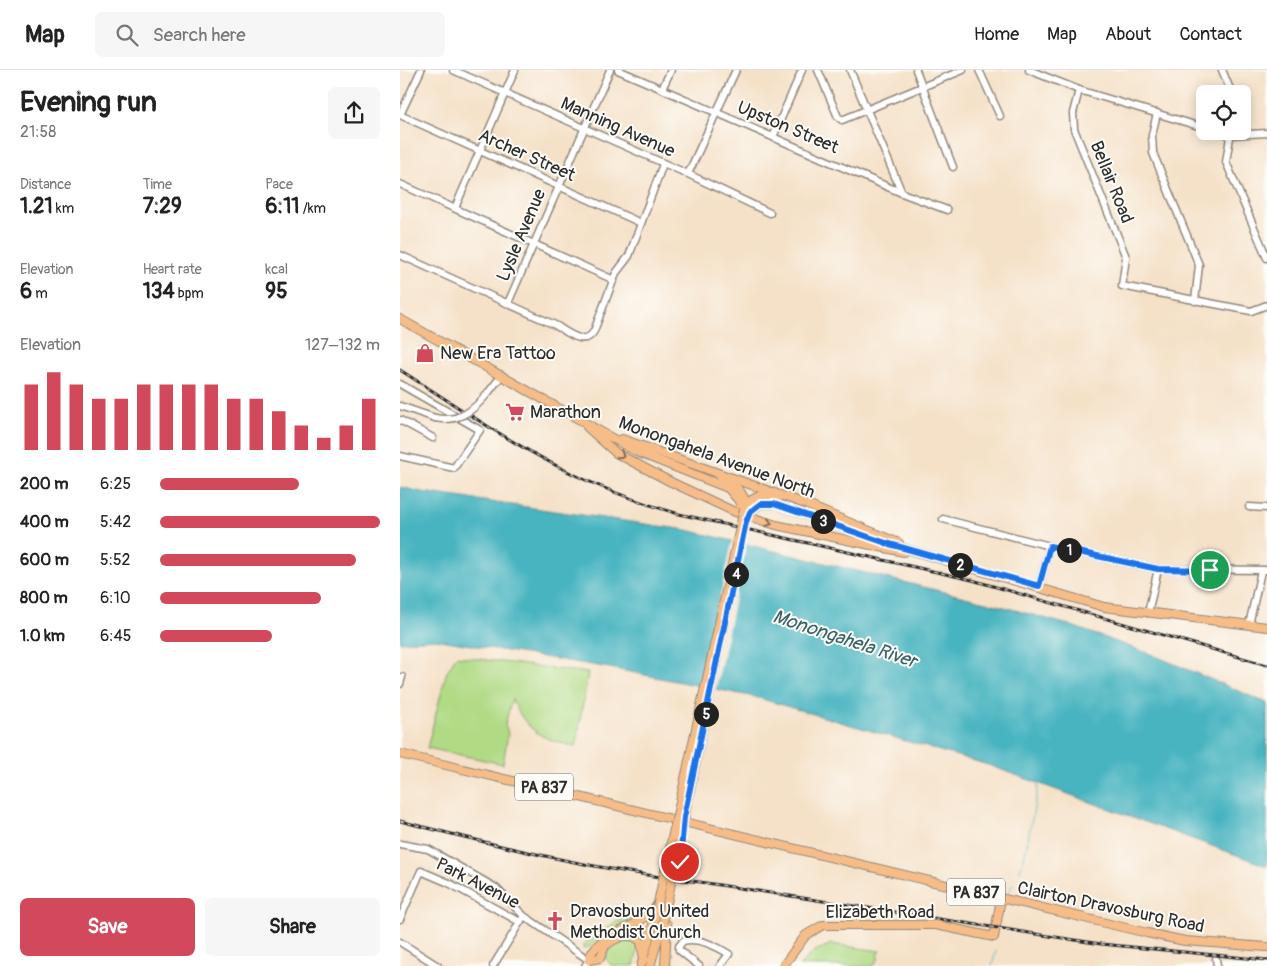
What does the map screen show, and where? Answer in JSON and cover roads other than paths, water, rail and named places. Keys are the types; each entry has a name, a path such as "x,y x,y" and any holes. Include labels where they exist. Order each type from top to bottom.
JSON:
{"main road":[{"path":"400,319 605,432 637,452 728,488 746,509"},
{"name":"Monongahela Avenue North","path":"570,414 616,453 734,512 776,525 839,540 928,556"},
{"name":"Monongahela Avenue North","path":"605,432 640,446 756,485 879,534 928,556"},
{"path":"640,446 727,480 735,486 746,509 686,819 680,862 665,923 650,966"},
{"path":"746,509 761,495 769,496 879,534"},
{"path":"746,509 760,504 774,504 928,556 1039,586 1104,607 1267,627"},
{"path":"642,963 659,901 744,521"},
{"name":"PA 837","path":"400,754 686,819"},
{"name":"Clairton Dravosburg Road","path":"686,819 1001,898 1185,940 1267,947"},
{"name":"Elizabeth Road","path":"783,966 806,935 823,925 936,925 994,937 1001,898"},
{"path":"587,963 590,954 604,939 642,921 652,913 659,901"},
{"path":"665,923 665,966"},
{"path":"587,963 600,958 605,946 626,935 632,936 641,942 642,963"},
{"path":"587,963 598,966"}],"street":[{"path":"400,115 421,70"},
{"name":"Manning Avenue","path":"453,70 688,174 770,213"},
{"path":"455,208 515,70"},
{"name":"Lysle Avenue","path":"508,303 610,70"},
{"name":"Upston Street","path":"618,70 902,193 947,210"},
{"path":"662,89 671,70"},
{"path":"688,174 736,70"},
{"path":"773,137 802,70"},
{"path":"818,70 839,119 867,110 963,70"},
{"path":"850,70 902,193"},
{"path":"916,70 954,167"},
{"path":"979,70 1000,116"},
{"path":"1029,70 1079,90 1196,125"},
{"path":"1222,70 1228,85"},
{"name":"Bellair Road","path":"1079,90 1073,113 1074,129 1126,257 1122,286 1195,301"},
{"path":"1157,114 1152,135 1153,153 1199,265 1195,301 1251,311 1267,305"},
{"name":"Archer Street","path":"400,115 641,223"},
{"path":"1251,133 1267,133"},
{"path":"1230,140 1226,162 1267,258"},
{"path":"400,255 508,303 574,336 588,338 594,331 614,280 629,256 663,164"},
{"path":"400,184 614,280"},
{"path":"400,406 435,418 450,420 463,416 478,406 502,375"},
{"path":"400,384 480,430 454,468 400,456"},
{"path":"400,420 433,438"},
{"path":"1250,508 1267,508"},
{"path":"943,519 1050,546 1158,569 1264,571 1248,625"},
{"path":"1039,586 1050,546"},
{"path":"1148,613 1158,569"},
{"path":"400,844 428,848 496,888 522,919 587,963"},
{"name":"Park Avenue","path":"400,920 421,871 522,919"},
{"path":"493,966 522,919"},
{"path":"699,966 679,950 679,946 683,941 711,944 729,954 720,966"},
{"path":"400,942 438,966"}],"water":[{"name":"Monongahela River","path":"400,487 422,492 687,530 990,603 1069,625 1153,655 1267,703 1267,866 988,765 755,697 610,668 434,639 400,642"}],"waterway":[{"path":"1020,871 1039,782"},
{"path":"1008,894 1013,884"},
{"path":"992,966 996,951"}],"railway":[{"path":"400,370 518,445 573,474 618,494 679,514 972,580 1267,665"},
{"path":"400,821 511,848 624,871 1101,944 1267,960"}],"place":[{"name":"New Era Tattoo","path":"425,353"},
{"name":"Marathon","path":"515,412"},
{"name":"Dravosburg United Methodist Church","path":"555,921"}]}
